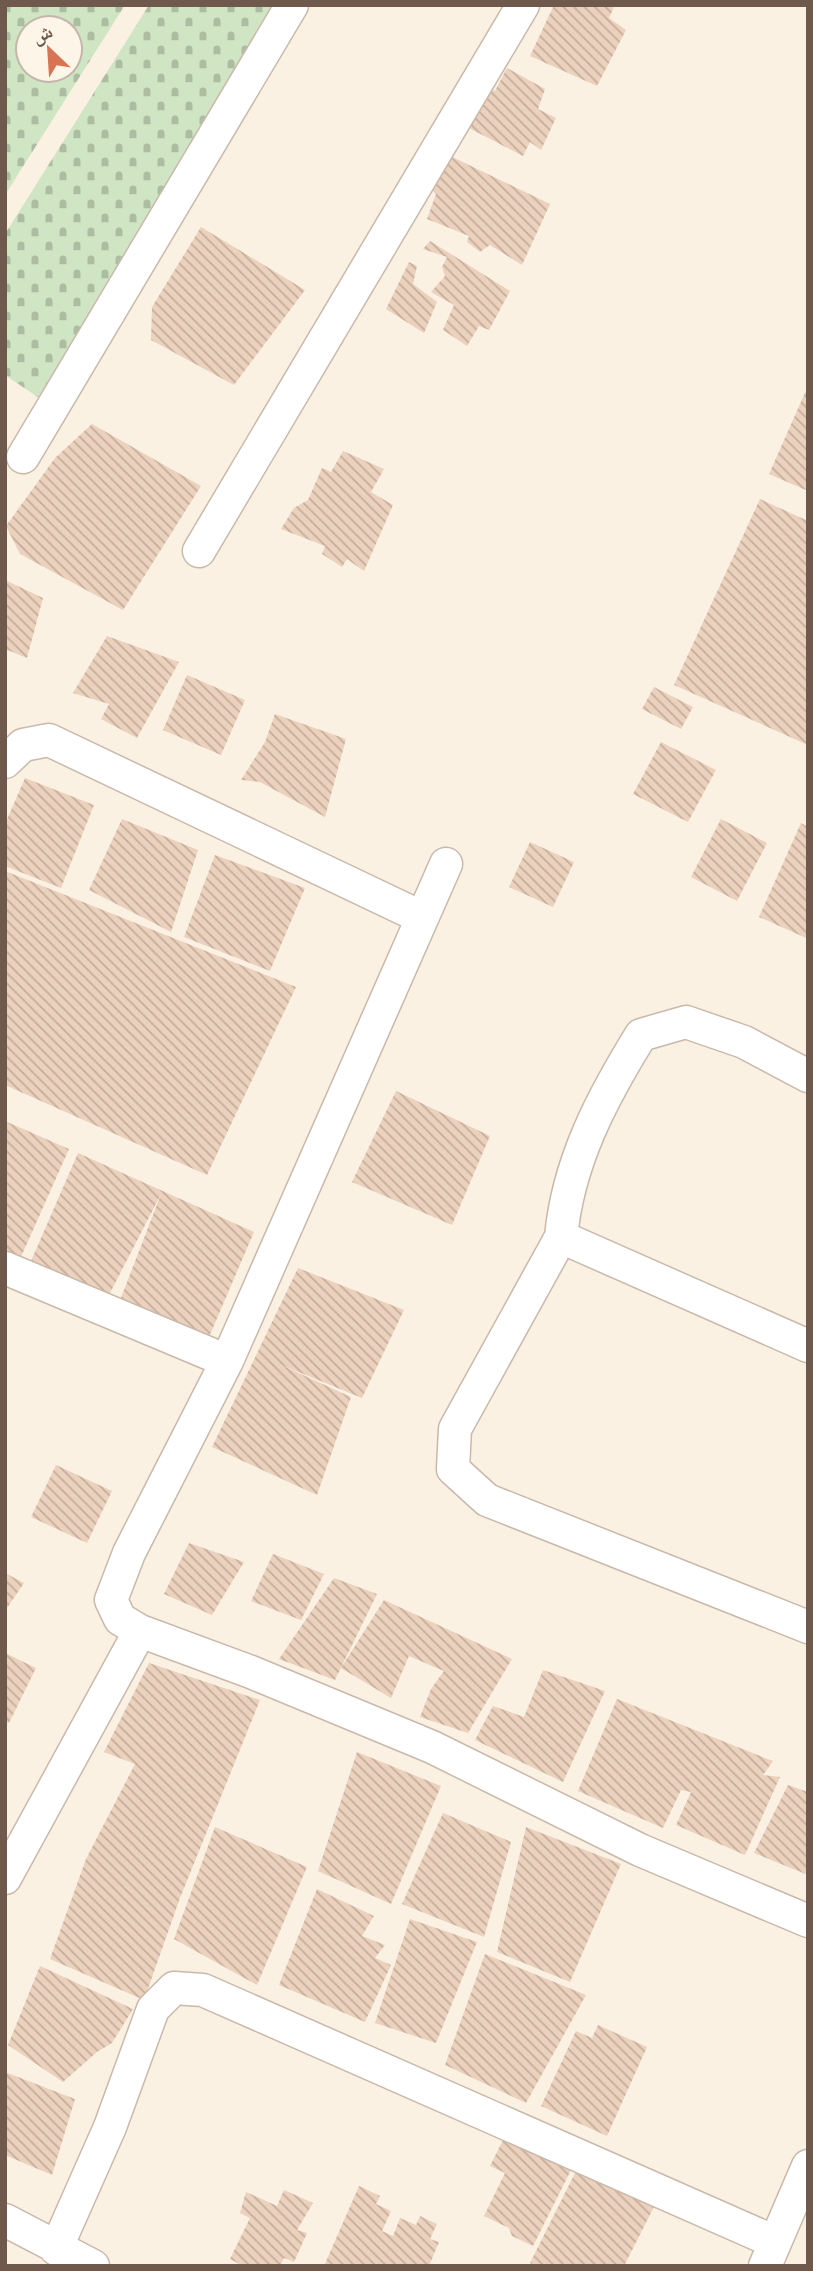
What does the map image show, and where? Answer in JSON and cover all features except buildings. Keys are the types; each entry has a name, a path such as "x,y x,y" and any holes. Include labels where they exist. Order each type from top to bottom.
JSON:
{"street":[{"path":"23,457 292,5"},
{"path":"199,551 523,5"},
{"path":"5,762 23,745 49,740 421,917"},
{"path":"446,864 228,1362 129,1553 111,1600 120,1619 140,1631 251,1672 432,1747 640,1850 808,1921"},
{"path":"808,1076 744,1042 686,1022 641,1035 607,1090 576,1163 564,1205 561,1237 455,1429 453,1469 487,1500 808,1627"},
{"path":"561,1237 808,1346"},
{"path":"5,1268 228,1362"},
{"path":"5,1878 140,1631"},
{"path":"56,2249 110,2127 153,2009 173,1988 203,1990 770,2254 808,2166"},
{"path":"5,2220 93,2266"}],"green space":[{"path":"5,5 125,5 84,70 84,14 14,14 14,84 75,84 5,195"},
{"path":"149,5 281,5 39,398 5,375 5,234"}]}
